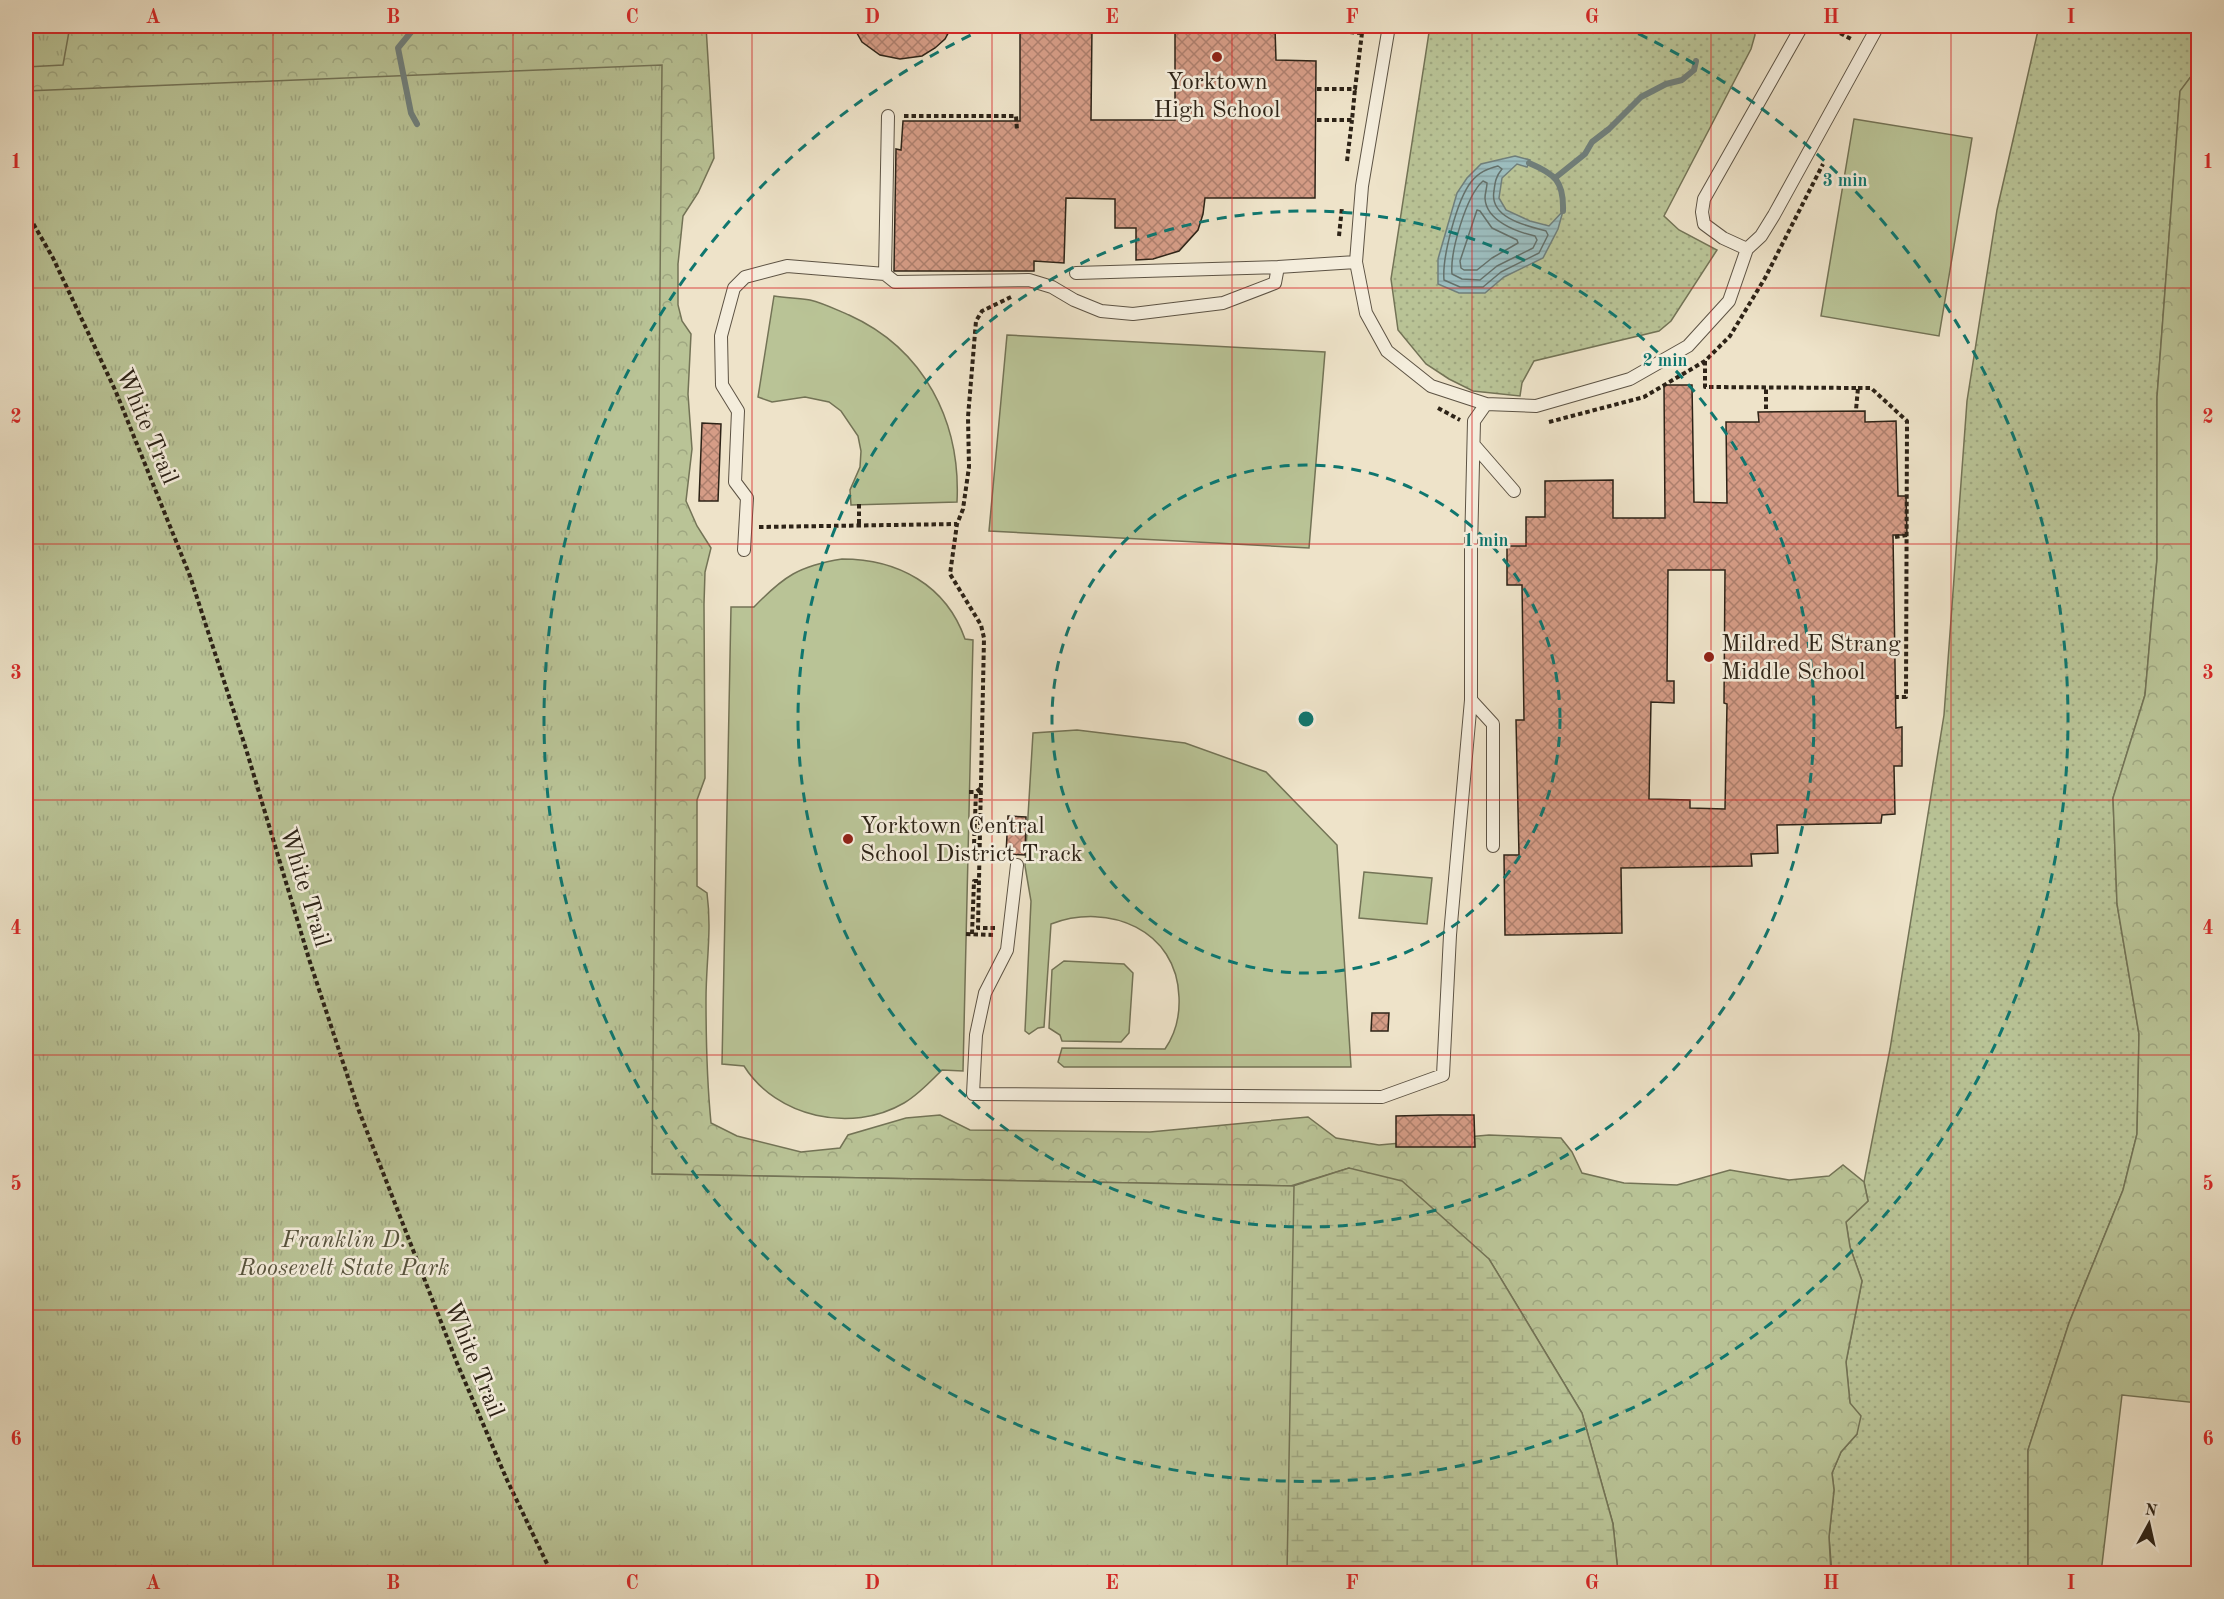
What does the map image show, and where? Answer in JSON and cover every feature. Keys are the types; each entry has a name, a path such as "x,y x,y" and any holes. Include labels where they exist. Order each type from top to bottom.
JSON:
{"lane":[{"path":"1389,26 1362,186 1356,262 1366,313 1388,351 1431,386 1486,404 1536,406 1630,379 1688,346 1729,301 1748,249 1761,236 1774,214 1878,26"},
{"path":"1748,249 1723,238 1704,224 1702,212 1704,199 1802,26"},
{"path":"885,274 888,116"},
{"path":"1076,273 1278,267 1356,262"},
{"path":"744,550 747,498 735,482 738,411 722,385 721,336 734,288 745,277 787,266 885,274 895,282 1029,279 1052,287 1074,300 1101,311 1133,314 1222,303 1275,284 1278,267"},
{"path":"1017,865 1007,950 985,993 976,1035 973,1094 1382,1097 1443,1075 1450,935 1472,700 1471,549 1474,421 1486,404"},
{"path":"1474,445 1514,491"},
{"path":"1472,700 1492,724 1493,846"}],"path":[{"path":"1317,120 1352,120 1364,26"},
{"path":"1827,26 1851,39"},
{"path":"1275,31 1294,27 1362,33"},
{"path":"1317,89 1355,89"},
{"path":"888,116 1016,116 1017,130"},
{"name":"White Trail","path":"26,211 53,258 116,392 190,576 246,749 309,959 359,1111 461,1373 507,1480 552,1574"},
{"path":"1002,928 978,928 984,638 981,625 950,574 957,524 963,509 969,467 969,417 976,321 982,311 1028,288 1029,279"},
{"path":"1705,361 1705,387 1871,388 1907,421 1906,697 1895,697"},
{"path":"1766,387 1766,409"},
{"path":"1856,410 1858,388"},
{"path":"1437,407 1461,420 1463,427"},
{"path":"859,504 859,525"},
{"path":"746,527 957,524"},
{"path":"1895,537 1907,535"},
{"path":"969,792 976,792 981,788"},
{"path":"976,792 974,845 980,845"},
{"path":"979,881 974,881 969,934 1002,936"},
{"path":"26,1552 35,1574"}],"green space":[{"name":"Franklin D. Roosevelt State Park","path":"26,26 69,31 83,26 706,26 714,158 698,193 683,216 678,264 678,305 682,321 691,334 688,394 692,449 686,501 697,526 711,548 705,572 705,778 697,800 697,886 707,893 708,907 706,1030 711,1123 737,1136 801,1152 840,1148 848,1135 906,1118 940,1115 970,1130 1150,1132 1308,1117 1336,1138 1379,1145 1489,1135 1561,1138 1572,1152 1582,1173 1624,1183 1677,1185 1730,1170 1789,1180 1829,1176 1843,1165 1864,1182 1868,1201 1846,1222 1850,1247 1862,1281 1846,1362 1850,1403 1861,1416 1857,1434 1841,1452 1832,1473 1834,1490 1829,1537 1831,1573 1618,1573 1613,1524 1582,1413 1489,1259 1349,1168 26,1573"},
{"path":"26,26 70,26 63,65 26,67"},
{"path":"1430,26 1747,26 1754,28 1755,35 1751,49 1664,216 1679,230 1717,250 1671,321 1659,331 1534,361 1522,383 1520,396 1473,391 1449,379 1426,364 1398,330 1391,279"},
{"path":"2039,26 2198,26 2198,67 2180,92 2157,397 2157,559 2145,695 2113,798 2117,904 2139,1034 2137,1134 2123,1190 2069,1323 2028,1450 2028,1573 1832,1574 1829,1537 1834,1490 1832,1473 1841,1452 1857,1434 1850,1404 1846,1362 1862,1281 1850,1247 1846,1222 1868,1201 1864,1182 1890,1049 1944,715 1967,401 1997,210"},
{"name":"Franklin D. Roosevelt State Park","path":"662,65 652,1174 1294,1186 1287,1573 26,1573 26,91"},
{"path":"2198,67 2198,1403 2122,1395 2101,1573 2028,1573 2028,1450 2069,1323 2123,1190 2137,1134 2139,1034 2117,904 2113,798 2145,695 2157,559 2157,397 2180,91"},
{"path":"1854,119 1972,138 1939,336 1821,316"},
{"path":"774,296 810,300 849,315 875,329 898,347 917,368 933,391 944,416 957,472 957,502 851,505 850,490 860,467 861,451 858,436 841,411 829,402 805,397 772,402 758,397"},
{"path":"1007,335 1325,352 1309,548 989,531"},
{"name":"Yorktown Central School District Track","path":"842,559 882,564 901,570 917,579 946,604 957,620 965,639 973,640 963,1071 942,1070 909,1100 883,1112 861,1117 839,1118 816,1115 795,1108 775,1098 758,1084 744,1066 722,1064 731,607 754,607 774,587 793,574 814,565"},
{"path":"1077,730 1185,743 1266,772 1337,845 1351,1067 1064,1067 1058,1062 1062,1048 1165,1049 1175,1031 1178,1018 1179,997 1175,974 1166,954 1153,939 1136,927 1116,920 1095,917 1073,918 1051,924 1044,1027 1029,1034 1025,1031 1031,901 1025,866 1033,733"},
{"path":"1364,872 1432,878 1427,924 1359,918"},
{"path":"1064,961 1124,964 1133,973 1129,1033 1121,1042 1062,1041 1060,1035 1049,1028 1052,970"},
{"path":"641,1054 652,1174 1293,1186 1349,1168 1402,1181 1489,1259 1582,1413 1613,1524 1618,1573 627,1573"}],"water":[{"path":"1515,156 1530,160 1527,167 1517,164 1502,178 1499,198 1506,210 1530,221 1549,226 1563,211 1558,229 1543,258 1504,277 1485,293 1459,293 1438,284 1438,259 1457,193 1467,178 1481,164"}],"building":[{"path":"853,26 952,26 945,39 935,48 922,56 900,59 880,55 862,42"},
{"name":"Yorktown High School","path":"1020,26 1092,26 1091,120 1175,120 1175,26 1275,28 1276,60 1316,61 1315,198 1205,198 1198,230 1179,251 1153,259 1136,260 1136,228 1115,228 1115,199 1066,198 1064,263 1034,261 1034,271 894,271 896,149 901,150 903,121 1020,121"},
{"name":"Mildred E Strang Middle School","path":"1664,385 1692,385 1694,502 1727,503 1726,422 1759,422 1758,412 1865,411 1865,422 1896,421 1898,496 1906,496 1907,535 1893,535 1896,728 1902,727 1902,766 1894,766 1895,814 1882,815 1881,823 1777,825 1778,853 1751,854 1752,866 1621,868 1622,933 1505,935 1504,855 1519,855 1516,720 1524,720 1522,585 1507,585 1507,546 1526,546 1526,517 1545,517 1545,481 1613,480 1613,518 1665,518","holes":["1668,570 1725,570 1724,703 1727,704 1725,809 1690,808 1690,800 1649,799 1651,702 1674,703 1674,681 1667,681"]},
{"path":"702,423 721,424 718,501 699,501"},
{"path":"1008,816 1026,817 1025,855 1006,854"},
{"path":"1372,1013 1389,1013 1388,1031 1371,1031"},
{"path":"1474,1115 1475,1147 1396,1147 1396,1116"}],"waterway":[{"path":"416,26 398,48 411,113 417,124"},
{"path":"1555,178 1585,154 1592,142 1609,129 1641,97 1666,84 1682,80 1694,70 1696,61"},
{"path":"1529,163 1556,180 1562,192 1563,211"}],"place":[{"name":"Yorktown High School","path":"1217,57"},
{"name":"Mildred E Strang Middle School","path":"1709,657"},
{"name":"Yorktown Central School District Track","path":"848,839"}]}
